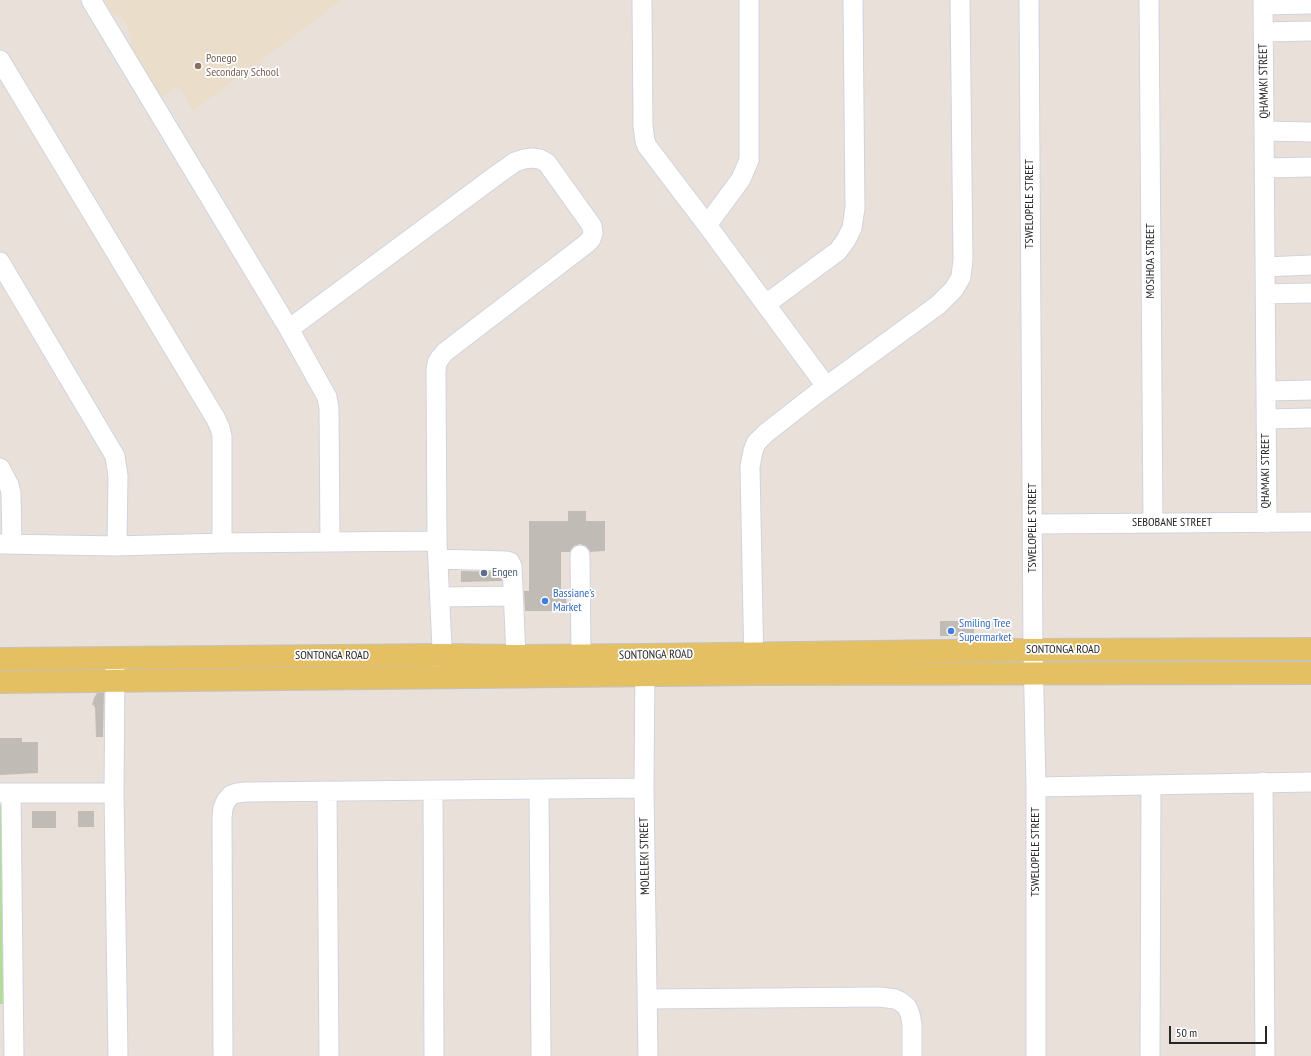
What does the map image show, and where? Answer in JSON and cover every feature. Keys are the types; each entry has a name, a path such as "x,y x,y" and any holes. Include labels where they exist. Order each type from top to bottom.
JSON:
{"main road":[{"name":"SONTONGA ROAD","path":"0,682 115,682 443,677 645,665 754,653 1311,649"},
{"name":"SONTONGA ROAD","path":"0,659 443,655 581,656 645,665 754,674 1311,673"}],"street":[{"path":"91,0 289,329 327,397 329,408 330,542"},
{"path":"642,0 643,126 645,141 652,153 826,386"},
{"path":"707,225 742,179 749,160 749,0"},
{"path":"766,304 838,251 852,228 855,208 853,0"},
{"path":"754,674 750,467 756,443 766,433 826,386 938,305 954,290 961,277 963,259 960,0"},
{"name":"TSWELOPELE STREET","path":"1029,0 1033,651 1036,787 1036,1056"},
{"name":"MOSIHOA STREET","path":"1149,0 1152,523"},
{"name":"QHAMAKI STREET","path":"1267,523 1263,2 1311,4"},
{"name":"QHAMAKI STREET","path":"1263,32 1311,31"},
{"path":"0,60 209,406 220,428 222,445 222,543"},
{"name":"QHAMAKI STREET","path":"1264,131 1311,132"},
{"path":"289,329 498,174 519,161 532,158 547,163 592,226 594,233 591,239 445,352 437,363 438,550 443,677"},
{"path":"1265,168 1311,167"},
{"path":"0,262 115,456 118,476 117,546"},
{"path":"1265,267 1311,265"},
{"path":"1265,294 1311,293"},
{"path":"1266,391 1311,390"},
{"name":"QHAMAKI STREET","path":"1266,419 1311,418"},
{"path":"0,468 9,485 11,493 6,544 117,546 330,542 438,550 509,562 512,566 516,656"},
{"name":"SEBOBANE STREET","path":"1033,524 1311,522"},
{"path":"580,555 581,656"},
{"path":"440,597 513,596"},
{"path":"115,657 114,793 118,1056"},
{"name":"MOLELEKI STREET","path":"645,665 644,788 648,1056"},
{"path":"1263,782 1265,1056"},
{"path":"1036,787 1311,782"},
{"path":"1150,1056 1151,785"},
{"path":"223,1056 222,826 223,808 231,795 237,793 327,791 644,788"},
{"path":"539,790 541,1056"},
{"path":"327,791 329,1056"},
{"path":"433,791 434,1056"},
{"path":"14,1056 5,793 114,793"},
{"path":"647,999 880,997 895,999 907,1007 910,1014 912,1024 912,1056"}],"shaded area":[{"name":"Ponego Secondary School","path":"104,0 342,0 193,111 179,86 161,97 131,47 132,35 121,16 113,14"}],"green space":[{"path":"0,805 2,807 6,1004 0,1004"}],"building":[{"path":"568,511 586,511 586,521 605,521 605,551 590,552 586,546 580,544 574,546 570,552 561,552 561,592 566,592 567,611 525,611 524,591 529,591 529,521 568,521"},
{"path":"461,571 501,572 502,581 461,582"},
{"name":"Smiling Tree Supermarket","path":"940,621 962,621 962,623 974,623 974,635 940,636"},
{"path":"97,693 104,693 103,737 96,737 95,707 92,705"},
{"path":"0,738 22,738 22,742 38,742 38,773 0,775"},
{"path":"32,811 56,811 56,828 32,828"},
{"path":"78,811 94,811 94,827 78,827"}],"place":[{"name":"Ponego Secondary School","path":"198,66"},
{"name":"Engen","path":"484,573"},
{"name":"Bassiane's Market","path":"545,601"},
{"name":"Smiling Tree Supermarket","path":"951,631"}]}
